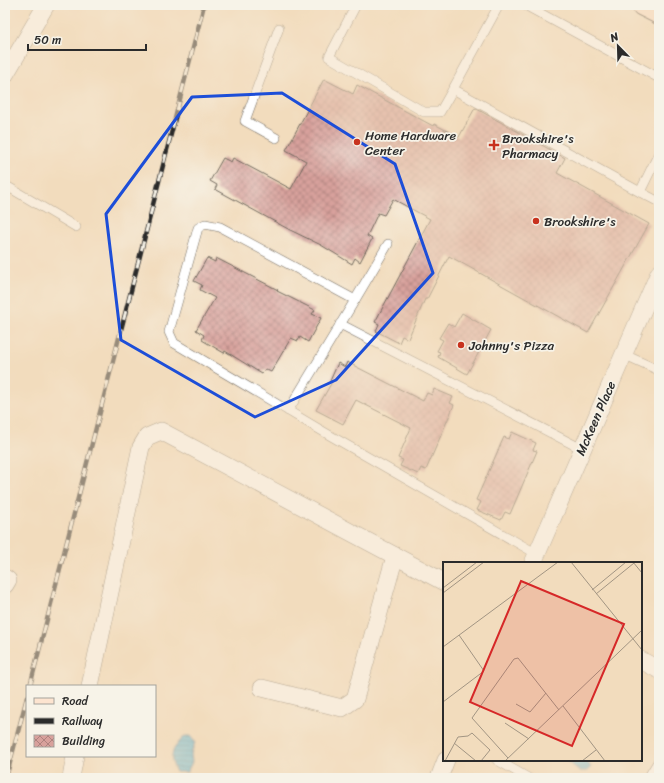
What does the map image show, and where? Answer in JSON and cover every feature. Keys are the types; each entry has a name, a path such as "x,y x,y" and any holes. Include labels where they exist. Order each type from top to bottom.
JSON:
{"street":[{"path":"5,75 46,5"},
{"name":"McKeen Place","path":"535,558 659,273"},
{"path":"90,685 141,447 147,437 161,431 443,581"},
{"path":"262,688 342,708 355,698 395,556"},
{"path":"642,661 659,670"},
{"path":"71,778 75,757"},
{"path":"439,778 446,761"}],"lane":[{"path":"356,5 329,57 424,112 440,112 499,5"},
{"path":"525,5 659,78"},
{"path":"276,138 245,121 279,28"},
{"path":"453,90 659,202"},
{"path":"640,192 659,154"},
{"path":"5,185 76,227"},
{"path":"355,300 220,227 205,224 198,228 169,332 174,343 535,558"},
{"path":"288,411 388,244"},
{"path":"340,324 582,449"},
{"path":"624,354 658,368"},
{"path":"648,778 659,760"},
{"path":"499,761 528,778"}],"highlighted area":[{"path":"282,93 395,164 433,273 336,380 255,417 121,340 106,214 192,97"}],"water":[{"path":"185,736 191,736 195,742 191,754 192,762 187,772 176,772 172,761 173,752"},
{"path":"567,761 586,761 591,767 587,771 580,771"}],"building":[{"path":"324,79 353,94 357,85 433,126 434,124 459,137 475,108 565,158 557,173 649,224 588,333 449,256 427,299 425,299 408,339 402,336 399,343 376,331 379,324 375,322 430,219 393,199 384,215 378,213 367,236 372,239 360,262 355,258 352,264 321,245 290,230 215,189 217,185 210,181 223,158 231,162 233,158 291,189 306,161 286,150"},
{"path":"207,258 215,262 216,258 315,310 312,314 321,318 308,342 300,337 298,341 291,338 271,372 265,369 262,374 225,351 224,353 202,340 204,335 196,330 215,298 200,290 202,285 194,281"},
{"name":"Johnny's Pizza","path":"462,313 491,330 467,374 438,357 440,352 437,351 443,340 439,338 448,323 454,327"},
{"path":"347,362 423,401 427,393 432,395 434,389 453,397 450,403 454,405 426,470 421,468 418,474 400,466 403,460 398,458 411,428 356,400 343,424 316,410 332,382 330,381 338,363 345,367"},
{"path":"512,432 536,443 533,450 537,451 510,514 505,512 501,520 477,510 481,502 476,500 504,437 509,439"}],"railway":[{"path":"30,685 204,5"},
{"path":"6,778 26,701"}],"place":[{"name":"Home Hardware Center","path":"357,142"},
{"name":"Brookshire's Pharmacy","path":"494,145"},
{"name":"Brookshire's","path":"536,221"},
{"name":"Johnny's Pizza","path":"461,345"}]}
